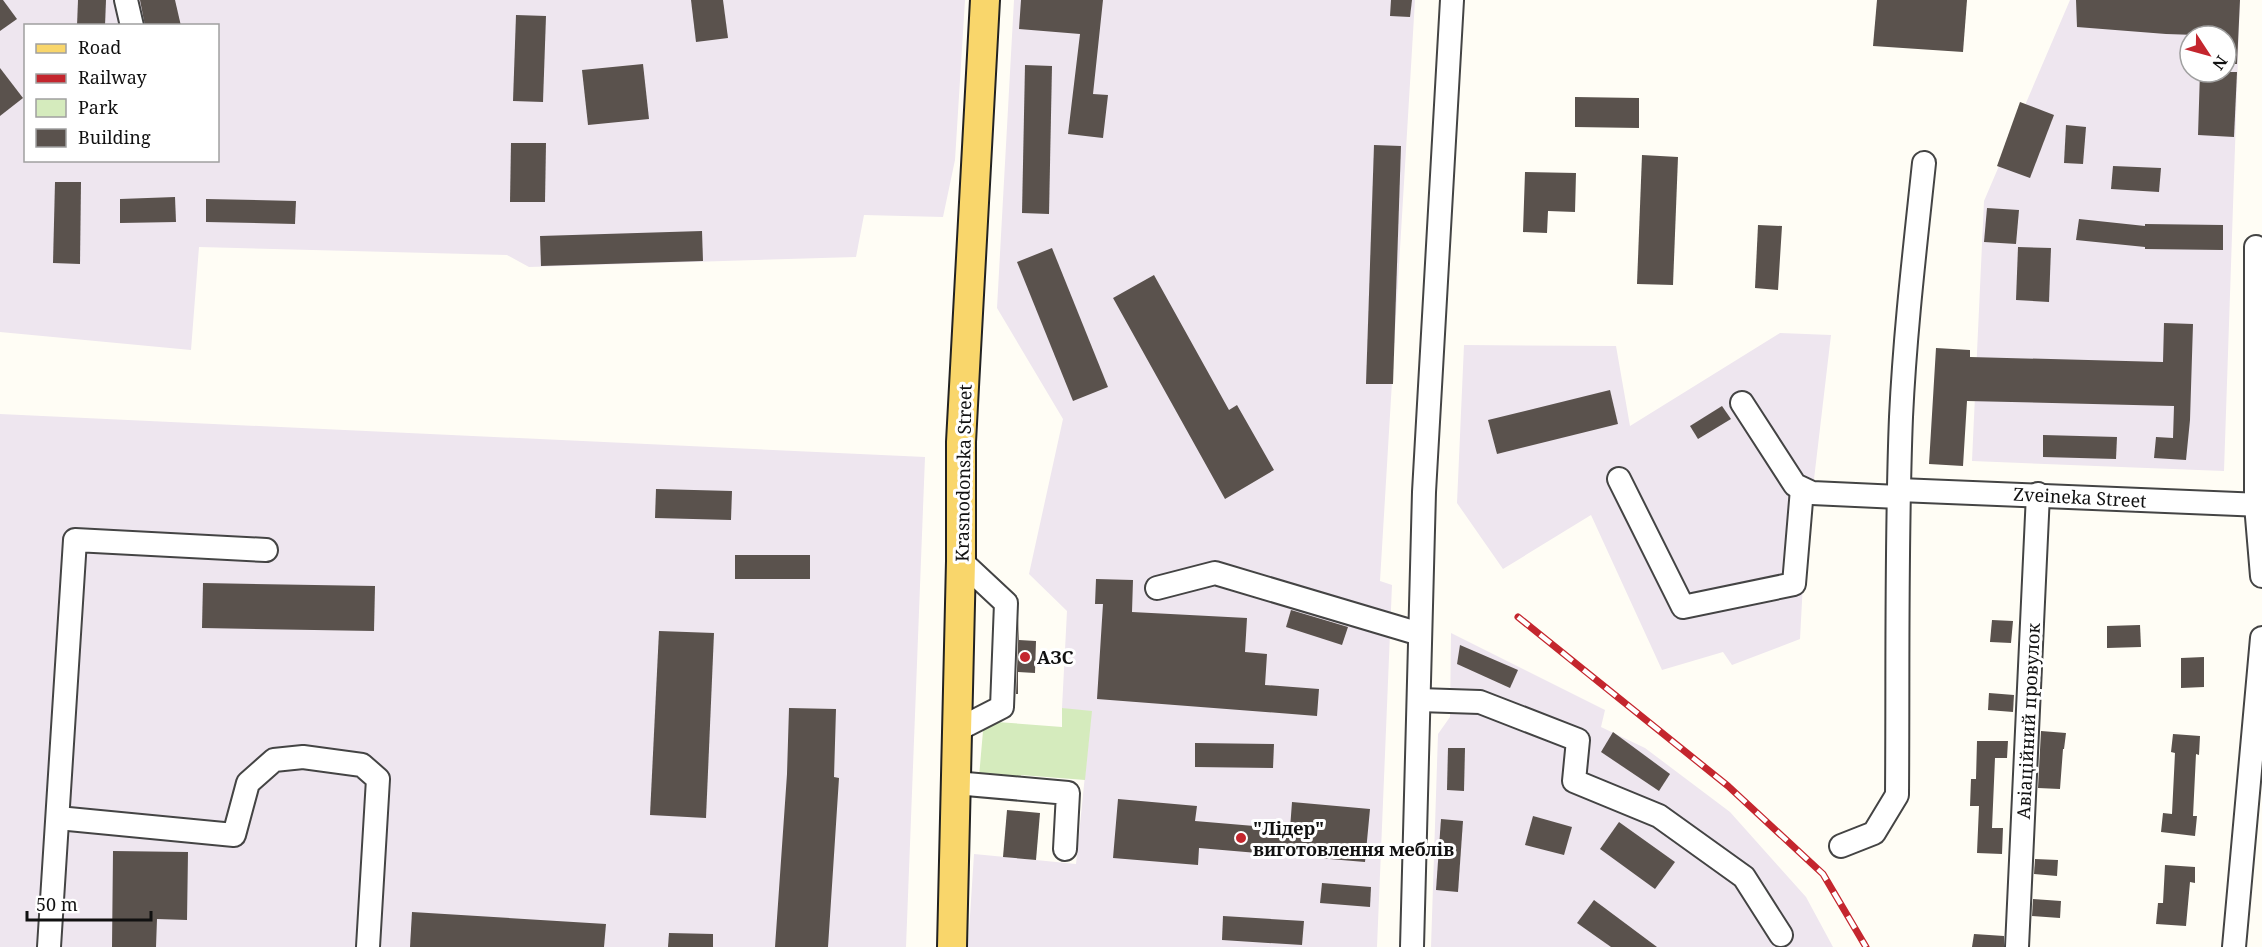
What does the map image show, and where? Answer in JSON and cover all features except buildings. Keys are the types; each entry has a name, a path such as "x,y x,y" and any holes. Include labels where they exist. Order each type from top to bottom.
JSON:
{"main road":[{"name":"Krasnodonska Street","path":"952,947 961,561 961,442 986,0"}],"street":[{"path":"126,0 132,24"},
{"path":"1412,947 1424,492 1452,0"},
{"path":"1841,846 1874,833 1897,795 1899,493 1906,331 1924,164"},
{"path":"2256,247 2262,576"},
{"path":"1619,479 1683,607 1794,584 1802,489 1795,485 1742,403"},
{"name":"Zveineka Street","path":"1802,489 1812,493 2038,494 2259,505"},
{"name":"Авіаційний провулок","path":"2017,947 2038,494"},
{"path":"50,947 75,540 266,550"},
{"path":"957,730 1002,707 1006,603 961,561"},
{"path":"1157,588 1215,573 1420,634"},
{"path":"2235,947 2262,638"},
{"path":"1419,700 1480,702 1578,740 1574,781 1659,816 1744,877 1781,935"},
{"path":"58,818 234,835 248,783 274,760 303,757 362,765 378,779 368,947"},
{"path":"955,783 1068,793 1065,849"}],"shaded area":[{"path":"0,0 965,0 955,160 943,217 864,215 856,257 529,267 507,255 199,247 191,350 0,332"},
{"path":"1014,0 1415,0 1380,581 1392,585 1377,947 968,947 974,854 1076,864 1091,716 1062,708 1067,611 1029,574 1063,419 997,308"},
{"path":"2070,0 2240,0 2238,59 2238,24 2178,24 2178,84 2237,84 2224,471 1972,461 1984,201"},
{"path":"1780,333 1831,335 1804,564 1800,639 1732,665 1723,652 1662,670 1591,515 1503,569 1457,503 1464,345 1616,346 1630,426"},
{"path":"0,414 925,457 906,947 0,947"},
{"path":"1451,633 1605,710 1601,727 1645,748 1730,812 1806,897 1833,947 1431,947 1438,734 1450,717"}],"green space":[{"path":"1062,708 1092,711 1085,780 1021,775 1020,780 979,777 983,731 988,724 997,722 1062,727"}],"railway":[{"path":"1518,617 1728,786 1823,874 1866,947"}],"place":[{"name":"АЗС","path":"1025,657"},
{"name":"\"Лідер\" виготовлення меблів","path":"1241,838"}]}
